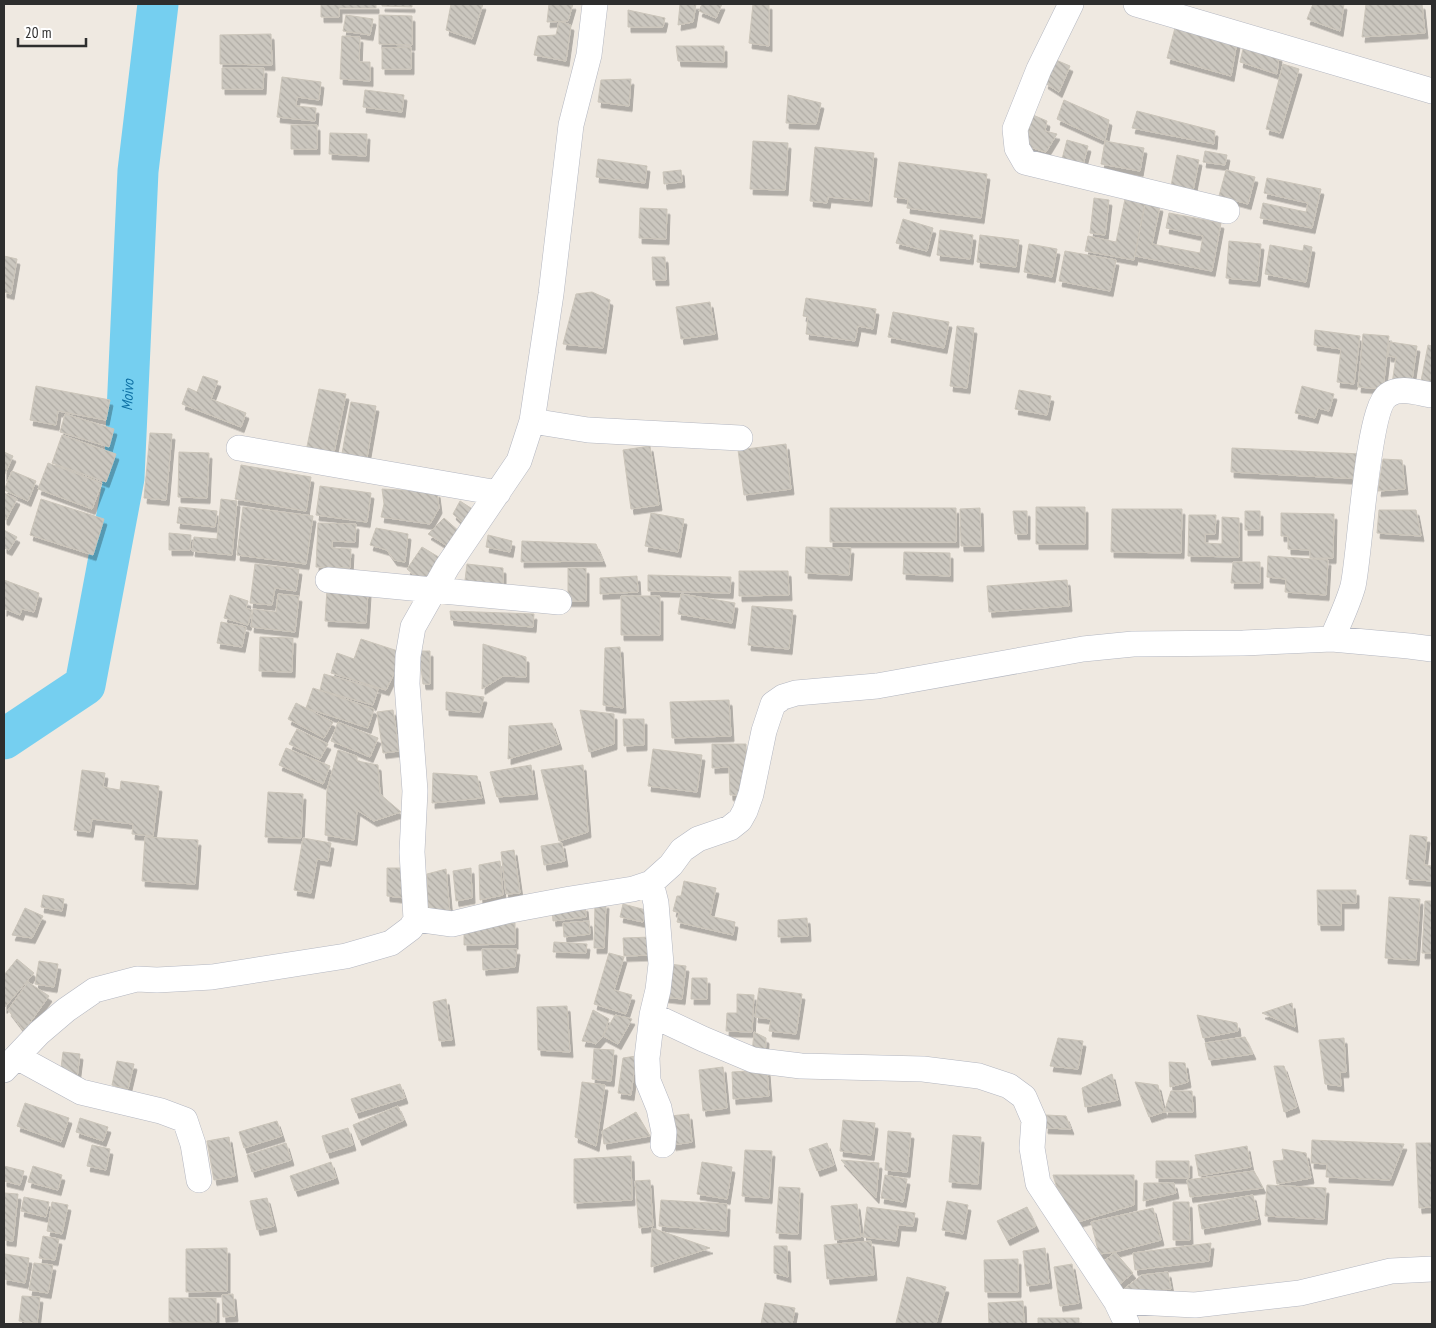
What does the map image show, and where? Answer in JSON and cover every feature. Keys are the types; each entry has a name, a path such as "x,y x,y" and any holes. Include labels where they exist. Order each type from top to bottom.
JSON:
{"street":[{"path":"199,1180 193,1144 185,1120 161,1111 81,1092 10,1063 39,1033 66,1010 95,990 137,979 157,980 212,977 346,956 392,943 411,928 416,919 412,852 414,791 407,684 408,656 413,628 447,567 519,460 532,421 551,294 571,126 589,55 595,4"},
{"path":"1071,4 1039,69 1015,129 1016,148 1025,162 1227,211"},
{"path":"1136,4 1432,91"},
{"path":"1332,640 1352,586 1371,448 1380,405 1387,395 1401,390 1432,395"},
{"path":"532,421 588,430 740,438"},
{"path":"239,448 498,493"},
{"path":"328,580 559,602"},
{"path":"416,919 452,924 534,906 633,889 651,883 671,866 682,850 698,839 730,828 740,820 751,794 764,731 773,704 783,697 796,693 877,686 1083,649 1133,644 1332,640 1432,649"},
{"path":"651,883 656,903 660,964 658,990 652,1015 647,1058 648,1081 659,1108 664,1132 663,1145"},
{"path":"652,1015 753,1060 801,1066 923,1068 979,1076 1009,1086 1024,1098 1034,1120 1032,1148 1038,1183 1116,1301 1127,1324"},
{"path":"1116,1301 1194,1306 1300,1293 1391,1271 1432,1269"}],"building":[{"path":"321,4 376,4 376,8 339,8 339,17 321,17"},
{"path":"382,4 412,4 412,7 382,6"},
{"path":"451,4 483,4 472,39 446,30"},
{"path":"549,4 573,4 568,21 547,22"},
{"path":"680,4 696,4 693,22 678,25"},
{"path":"702,4 722,4 716,18 699,11"},
{"path":"753,4 769,4 769,46 749,43"},
{"path":"1313,4 1344,4 1340,31 1307,19"},
{"path":"1366,4 1422,4 1425,33 1362,37"},
{"path":"628,10 665,18 663,27 628,27"},
{"path":"346,15 373,19 370,35 343,31"},
{"path":"379,15 412,16 412,45 379,44"},
{"path":"559,21 571,25 566,61 534,55 538,36 556,35"},
{"path":"1176,24 1237,42 1231,76 1167,58"},
{"path":"271,34 272,65 220,64 220,35"},
{"path":"342,36 360,37 359,62 370,62 370,81 340,79"},
{"path":"676,46 724,46 724,62 678,61"},
{"path":"411,47 411,69 382,69 382,48"},
{"path":"1243,49 1279,56 1277,74 1240,62"},
{"path":"1056,60 1070,66 1059,92 1045,83"},
{"path":"1283,64 1299,69 1280,133 1266,129"},
{"path":"222,68 264,68 263,89 222,89"},
{"path":"282,77 321,82 319,100 297,97 296,106 316,108 315,121 277,117"},
{"path":"631,79 629,106 598,102 601,80"},
{"path":"365,90 404,95 402,112 363,107"},
{"path":"788,95 821,103 816,124 786,123"},
{"path":"1064,100 1109,120 1105,141 1057,119"},
{"path":"1137,111 1215,131 1214,144 1132,128"},
{"path":"1033,115 1047,121 1045,131 1057,134 1046,152 1023,145"},
{"path":"291,125 317,125 317,149 291,149"},
{"path":"330,133 367,134 366,156 329,154"},
{"path":"1067,140 1088,146 1083,165 1062,159"},
{"path":"753,141 788,143 785,190 750,189"},
{"path":"1105,141 1144,148 1140,171 1101,164"},
{"path":"815,147 874,153 869,201 828,197 827,203 810,201"},
{"path":"1205,151 1227,155 1225,165 1203,162"},
{"path":"1177,155 1199,160 1192,196 1170,191"},
{"path":"598,159 647,166 645,183 596,177"},
{"path":"899,162 987,174 981,218 907,208 908,199 894,197"},
{"path":"681,170 682,182 664,184 663,172"},
{"path":"1226,170 1255,177 1248,204 1219,196"},
{"path":"1267,178 1321,189 1312,228 1260,218 1263,203 1306,212 1308,203 1264,193"},
{"path":"1094,198 1109,200 1105,235 1090,233"},
{"path":"1125,199 1145,203 1134,260 1085,251 1088,236 1116,242"},
{"path":"1145,203 1160,206 1152,244 1200,253 1203,236 1166,228 1169,213 1221,223 1212,271 1135,256"},
{"path":"640,208 667,209 666,239 639,238"},
{"path":"903,219 933,228 927,251 896,243"},
{"path":"940,230 973,235 970,259 937,255"},
{"path":"980,235 1019,240 1016,267 977,262"},
{"path":"1229,241 1261,244 1257,281 1226,278"},
{"path":"1029,244 1057,249 1052,277 1024,272"},
{"path":"1270,245 1303,251 1304,245 1312,247 1306,282 1265,274"},
{"path":"1065,251 1116,260 1110,291 1059,281"},
{"path":"4,256 17,259 11,294 4,292"},
{"path":"652,257 665,257 666,280 653,280"},
{"path":"592,292 610,300 603,348 563,344 576,294"},
{"path":"806,298 876,309 873,329 858,326 855,341 806,334 808,317 803,316"},
{"path":"710,302 715,334 681,339 676,307"},
{"path":"893,312 949,322 944,348 888,337"},
{"path":"957,326 974,328 967,388 950,386"},
{"path":"1315,330 1360,336 1354,384 1337,382 1341,349 1314,345"},
{"path":"1363,334 1389,336 1383,389 1358,387"},
{"path":"1390,342 1417,346 1411,387 1392,384 1396,357 1388,356"},
{"path":"1428,345 1432,346 1432,383 1421,381"},
{"path":"203,376 218,381 211,399 246,413 241,427 182,404 188,388 197,392"},
{"path":"36,386 110,400 106,420 58,411 56,425 30,420"},
{"path":"1302,386 1334,394 1329,411 1318,408 1315,418 1295,413"},
{"path":"319,389 346,394 332,462 305,456"},
{"path":"1019,390 1051,396 1047,415 1015,409"},
{"path":"351,402 376,406 365,469 340,465"},
{"path":"65,414 114,429 109,447 60,432"},
{"path":"150,433 172,434 166,500 144,498"},
{"path":"62,435 116,454 106,482 52,463"},
{"path":"786,444 791,489 744,495 738,450"},
{"path":"650,446 659,505 631,509 623,450"},
{"path":"1232,448 1362,454 1361,479 1231,472"},
{"path":"4,452 13,456 4,476"},
{"path":"179,452 209,453 207,498 178,497"},
{"path":"1383,459 1402,460 1405,489 1378,491"},
{"path":"48,463 102,483 92,509 38,489"},
{"path":"241,465 311,477 306,511 235,499"},
{"path":"12,471 36,481 28,501 4,490"},
{"path":"320,486 371,493 367,522 316,515"},
{"path":"382,489 437,492 439,508 430,524 381,517 384,504"},
{"path":"4,493 17,499 6,520 4,519"},
{"path":"41,499 104,519 93,555 30,535"},
{"path":"221,499 237,501 232,555 192,551 194,537 217,539"},
{"path":"460,501 474,510 464,524 453,514"},
{"path":"179,507 217,511 215,527 177,523"},
{"path":"243,507 313,516 306,564 237,555"},
{"path":"1036,507 1085,507 1085,544 1036,544"},
{"path":"830,508 956,508 956,542 830,542"},
{"path":"980,508 981,546 961,546 960,509"},
{"path":"1112,509 1182,509 1181,553 1111,552"},
{"path":"1379,510 1416,510 1421,536 1377,533"},
{"path":"1013,511 1027,511 1027,534 1015,534"},
{"path":"1245,511 1260,511 1260,530 1245,530"},
{"path":"651,513 684,519 678,552 645,546"},
{"path":"1281,513 1334,514 1333,558 1310,558 1310,550 1288,549 1288,536 1281,536"},
{"path":"1189,515 1216,515 1215,534 1205,534 1205,543 1222,544 1222,517 1239,518 1239,557 1188,556"},
{"path":"444,518 460,532 449,547 428,534"},
{"path":"318,523 356,524 355,542 332,541 332,548 351,549 350,568 316,567"},
{"path":"376,528 408,534 405,562 394,560 387,550 370,545"},
{"path":"4,530 17,537 9,550 4,548"},
{"path":"169,533 191,535 190,550 169,550"},
{"path":"488,535 512,541 510,552 486,547"},
{"path":"522,541 596,544 603,561 521,562"},
{"path":"422,547 442,559 427,586 407,569"},
{"path":"806,547 851,548 849,575 805,573"},
{"path":"904,552 950,553 950,576 903,574"},
{"path":"1268,556 1328,560 1326,595 1285,592 1286,579 1267,577"},
{"path":"1233,562 1260,562 1260,583 1231,583"},
{"path":"255,564 299,569 296,591 275,588 272,605 250,603"},
{"path":"467,564 503,568 503,588 464,588"},
{"path":"568,568 586,568 586,601 568,601"},
{"path":"739,571 788,571 789,595 739,596"},
{"path":"648,575 731,577 730,593 648,591"},
{"path":"637,576 638,592 600,594 600,578"},
{"path":"4,580 39,593 34,612 22,609 20,615 5,609 4,611"},
{"path":"1067,580 1069,606 989,612 987,586"},
{"path":"327,589 368,591 366,623 325,621"},
{"path":"278,594 299,596 295,632 251,627 253,609 276,612"},
{"path":"681,594 735,603 732,623 678,614"},
{"path":"230,595 248,601 246,608 252,610 248,625 224,618"},
{"path":"621,596 660,596 660,635 621,635"},
{"path":"752,606 793,610 789,649 748,645"},
{"path":"450,611 534,614 533,627 451,620"},
{"path":"221,622 246,627 242,647 217,643"},
{"path":"260,637 293,638 292,672 259,671"},
{"path":"361,639 404,653 386,690 331,673 337,653 354,659"},
{"path":"483,644 526,657 526,677 503,676 482,689"},
{"path":"620,647 623,708 603,705 605,648"},
{"path":"419,651 430,651 430,684 423,684"},
{"path":"324,674 378,689 373,705 320,690"},
{"path":"313,688 374,709 368,728 306,708"},
{"path":"446,692 484,697 480,712 446,710"},
{"path":"729,700 731,736 672,738 670,702"},
{"path":"296,703 333,722 324,738 288,719"},
{"path":"393,710 399,751 383,753 377,712"},
{"path":"580,710 614,714 614,744 589,752"},
{"path":"623,719 644,719 644,745 624,746"},
{"path":"338,722 378,738 370,757 331,741"},
{"path":"552,723 559,744 508,759 509,726"},
{"path":"297,729 328,744 320,759 289,744"},
{"path":"712,744 746,744 747,795 730,795 729,767 712,768"},
{"path":"286,748 330,766 323,784 279,765"},
{"path":"653,749 702,755 697,792 648,786"},
{"path":"338,750 357,756 357,761 378,765 380,794 401,812 374,821 357,810 354,840 325,835 327,790"},
{"path":"531,765 535,794 497,797 490,772"},
{"path":"583,765 588,832 559,841 541,770"},
{"path":"82,770 105,773 103,787 120,790 121,781 159,786 153,836 132,834 133,824 92,819 90,832 74,830"},
{"path":"433,773 477,776 482,798 432,803"},
{"path":"268,792 303,794 301,838 265,837"},
{"path":"1410,835 1427,837 1424,865 1432,866 1432,881 1406,879"},
{"path":"145,837 198,840 195,884 142,881"},
{"path":"303,838 331,843 328,861 317,859 311,893 294,890"},
{"path":"562,843 565,861 544,865 541,846"},
{"path":"514,850 520,893 506,894 501,852"},
{"path":"500,861 503,895 480,900 479,865"},
{"path":"387,868 408,868 405,898 387,896"},
{"path":"471,868 472,898 456,901 453,871"},
{"path":"446,869 450,914 428,915 427,874"},
{"path":"684,881 716,888 710,916 735,922 733,935 677,922 679,913 673,911 677,896 681,896"},
{"path":"1317,890 1356,890 1356,903 1341,903 1341,925 1318,925"},
{"path":"43,895 64,899 62,911 41,907"},
{"path":"1389,897 1420,899 1416,960 1385,958"},
{"path":"1425,901 1432,901 1432,953 1422,953"},
{"path":"595,903 606,903 604,948 594,948"},
{"path":"623,904 646,910 643,922 620,917"},
{"path":"585,906 586,917 553,921 552,909"},
{"path":"25,908 43,916 32,938 12,935"},
{"path":"807,918 808,936 778,937 778,920"},
{"path":"589,921 590,934 564,937 563,923"},
{"path":"515,923 515,944 464,945 464,924"},
{"path":"652,937 653,955 624,956 623,938"},
{"path":"554,942 587,944 586,953 553,952"},
{"path":"482,949 517,949 515,967 483,970"},
{"path":"609,953 624,957 614,990 632,995 626,1014 594,1004"},
{"path":"17,959 34,973 4,1008 4,975"},
{"path":"39,961 58,964 54,987 35,984"},
{"path":"669,964 686,966 682,999 665,997"},
{"path":"692,978 707,978 707,999 691,999"},
{"path":"28,982 49,996 24,1031 8,1010"},
{"path":"759,988 802,994 796,1034 769,1031 771,1019 755,1017"},
{"path":"737,994 754,995 752,1032 726,1031 727,1013 737,1013"},
{"path":"446,999 452,1040 439,1041 433,1002"},
{"path":"1292,1003 1295,1027 1262,1013"},
{"path":"567,1006 570,1052 538,1050 537,1007"},
{"path":"593,1010 609,1019 603,1036 596,1044 582,1041"},
{"path":"615,1015 632,1019 618,1044 603,1036"},
{"path":"1197,1015 1237,1023 1238,1031 1203,1038"},
{"path":"754,1032 766,1038 765,1058 752,1054"},
{"path":"1245,1037 1253,1054 1209,1060 1205,1043"},
{"path":"1058,1038 1083,1041 1078,1069 1050,1066"},
{"path":"1344,1038 1346,1072 1340,1072 1341,1086 1325,1084 1319,1040"},
{"path":"594,1049 614,1050 611,1081 592,1079"},
{"path":"63,1052 80,1054 77,1078 60,1076"},
{"path":"636,1056 631,1095 618,1093 623,1058"},
{"path":"117,1061 134,1064 128,1089 112,1085"},
{"path":"1169,1062 1185,1063 1188,1082 1170,1087"},
{"path":"1274,1066 1284,1066 1297,1107 1284,1112"},
{"path":"723,1067 727,1108 703,1111 699,1070"},
{"path":"767,1070 769,1096 733,1099 732,1072"},
{"path":"1112,1074 1118,1100 1085,1107 1082,1088"},
{"path":"582,1082 605,1085 596,1146 575,1137"},
{"path":"1135,1082 1158,1085 1164,1112 1149,1117"},
{"path":"400,1084 405,1098 356,1113 351,1099"},
{"path":"1171,1091 1192,1091 1193,1112 1164,1112"},
{"path":"25,1103 69,1118 61,1142 17,1126"},
{"path":"398,1106 404,1120 359,1140 353,1125"},
{"path":"636,1112 650,1136 604,1144 602,1131"},
{"path":"689,1114 692,1142 673,1145 670,1116"},
{"path":"1046,1115 1066,1116 1071,1129 1045,1128"},
{"path":"80,1118 108,1127 103,1141 76,1132"},
{"path":"843,1120 875,1123 871,1155 840,1151"},
{"path":"277,1121 282,1136 244,1148 239,1132"},
{"path":"348,1128 353,1145 327,1153 322,1136"},
{"path":"888,1131 911,1133 907,1172 885,1170"},
{"path":"953,1135 981,1137 978,1184 949,1182"},
{"path":"229,1137 235,1176 214,1180 207,1141"},
{"path":"1312,1140 1404,1144 1390,1180 1326,1177 1327,1164 1311,1163"},
{"path":"286,1143 291,1160 252,1172 247,1155"},
{"path":"827,1143 834,1165 817,1171 809,1149"},
{"path":"1416,1143 1432,1143 1432,1207 1419,1208"},
{"path":"92,1145 110,1149 106,1170 87,1166"},
{"path":"1247,1146 1251,1167 1199,1176 1195,1155"},
{"path":"1282,1149 1306,1153 1311,1178 1277,1184 1273,1161 1284,1160"},
{"path":"745,1150 772,1151 769,1198 742,1196"},
{"path":"631,1156 632,1200 574,1203 574,1159"},
{"path":"841,1160 879,1163 876,1198"},
{"path":"1156,1161 1189,1161 1189,1178 1156,1178"},
{"path":"331,1162 336,1178 295,1191 290,1176"},
{"path":"702,1162 732,1167 727,1199 697,1194"},
{"path":"4,1166 24,1171 20,1185 4,1181"},
{"path":"33,1166 62,1175 58,1190 28,1182"},
{"path":"1254,1171 1263,1188 1190,1197 1187,1180"},
{"path":"885,1175 907,1179 903,1202 881,1198"},
{"path":"1053,1175 1134,1175 1134,1205 1068,1225"},
{"path":"650,1180 653,1226 639,1228 635,1181"},
{"path":"1144,1183 1174,1183 1176,1193 1143,1201"},
{"path":"1267,1185 1326,1188 1324,1219 1265,1216"},
{"path":"779,1187 800,1188 798,1234 776,1233"},
{"path":"4,1193 18,1194 13,1241 4,1240"},
{"path":"1253,1195 1258,1219 1202,1229 1198,1205"},
{"path":"24,1197 49,1202 46,1217 21,1211"},
{"path":"267,1198 274,1226 257,1230 250,1201"},
{"path":"661,1200 727,1204 726,1231 659,1226"},
{"path":"947,1201 968,1205 963,1234 942,1230"},
{"path":"52,1202 68,1205 62,1234 47,1231"},
{"path":"1173,1202 1189,1202 1190,1240 1173,1240"},
{"path":"857,1204 861,1237 835,1240 831,1206"},
{"path":"867,1207 915,1213 913,1226 898,1225 896,1241 863,1237"},
{"path":"1027,1207 1036,1226 1007,1240 997,1221"},
{"path":"1153,1208 1161,1240 1115,1252 1099,1254 1091,1222"},
{"path":"652,1228 710,1248 651,1267"},
{"path":"43,1236 59,1239 55,1260 39,1258"},
{"path":"871,1241 874,1275 827,1279 824,1245"},
{"path":"1211,1243 1209,1261 1135,1270 1133,1253"},
{"path":"774,1246 787,1246 788,1277 774,1273"},
{"path":"227,1248 227,1291 186,1292 186,1249"},
{"path":"1045,1248 1049,1283 1027,1286 1023,1251"},
{"path":"1115,1252 1133,1273 1120,1284 1102,1263"},
{"path":"5,1254 29,1258 25,1283 4,1279"},
{"path":"1018,1259 1018,1292 985,1292 984,1260"},
{"path":"34,1263 53,1265 48,1293 29,1290"},
{"path":"1072,1264 1079,1303 1060,1306 1054,1267"},
{"path":"1168,1272 1171,1289 1126,1295 1125,1288 1142,1275"},
{"path":"907,1277 946,1287 936,1324 896,1323"},
{"path":"233,1294 235,1316 223,1317 222,1295"},
{"path":"22,1296 40,1297 37,1323 19,1321"},
{"path":"169,1298 216,1298 216,1322 169,1322"},
{"path":"1023,1301 1024,1324 989,1324 988,1303"},
{"path":"765,1303 795,1308 792,1324 761,1324"},
{"path":"1038,1318 1079,1318 1079,1324 1038,1324"}],"waterway":[{"name":"Moivo","path":"4,739 85,685 124,478 138,171 158,4"}]}
